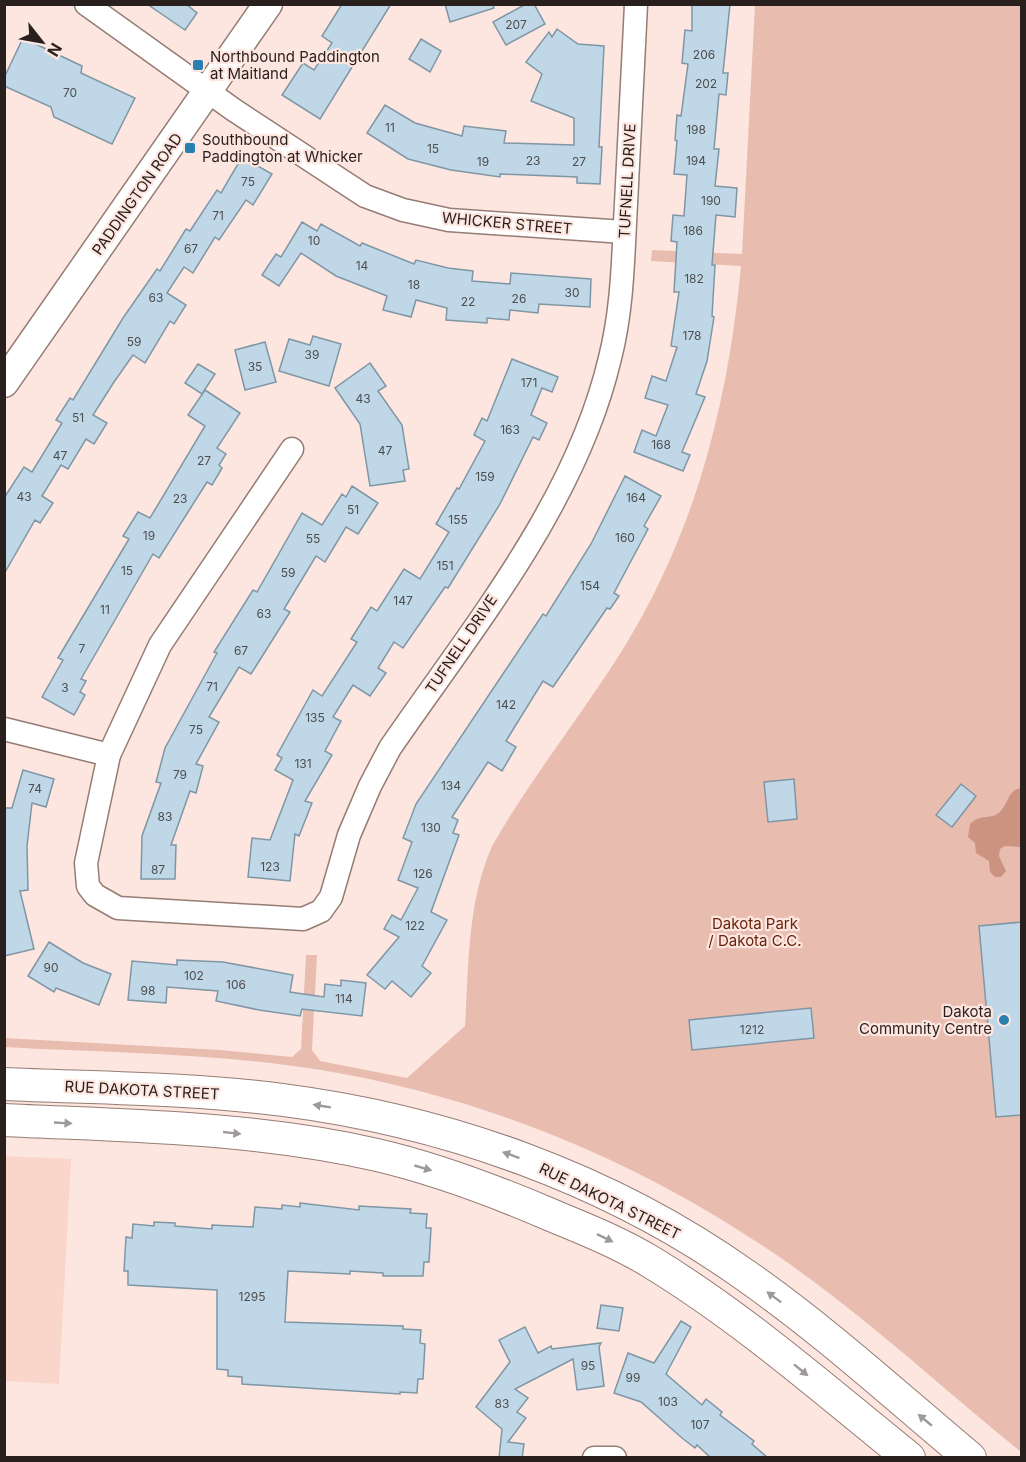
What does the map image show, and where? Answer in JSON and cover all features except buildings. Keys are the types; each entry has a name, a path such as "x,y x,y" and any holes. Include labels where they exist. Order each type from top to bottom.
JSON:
{"main road":[{"name":"RUE DAKOTA STREET","path":"4,1084 232,1095 326,1106 420,1126 534,1164 626,1206 744,1274 970,1458"},
{"path":"4,1120 216,1131 279,1139 376,1155 466,1181 602,1236 649,1260 747,1328 909,1458"}],"street":[{"name":"WHICKER STREET","path":"86,4 338,180 385,204 449,220 624,232"},
{"name":"PADDINGTON ROAD","path":"4,383 268,4"},
{"name":"TUFNELL DRIVE","path":"292,449 160,645 109,755 86,863 88,886 95,895 118,908 303,919 321,911 331,897 350,835 369,786 390,748 548,516 578,453 601,392 615,335 622,286 636,4"},
{"path":"4,729 109,755"},
{"path":"594,1458 615,1458"}],"shaded area":[{"path":"1021,788 1021,847 1005,846 1000,849 999,856 1006,871 1001,877 995,877 990,872 989,861 976,853 975,843 968,837 970,824 1000,812 1013,792"},
{"path":"4,1156 71,1159 59,1384 5,1381"}],"green space":[{"name":"Dakota Park / Dakota C.C.","path":"755,5 1021,5 1021,1452 861,1318 760,1244 657,1183 550,1134 494,1113 437,1096 379,1081 321,1070 282,1064 163,1054 5,1047 4,1038 220,1050 292,1057 301,1049 306,955 317,955 312,1050 320,1061 407,1078 465,1026 474,912 484,868 492,846 523,796 623,649 670,559 689,512 704,465 727,367 741,266 651,261 652,250 742,254"}],"place":[{"name":"Northbound Paddington at Maitland","path":"198,65"},
{"name":"Southbound Paddington at Whicker","path":"190,148"},
{"name":"Dakota Community Centre","path":"1004,1020"}]}
